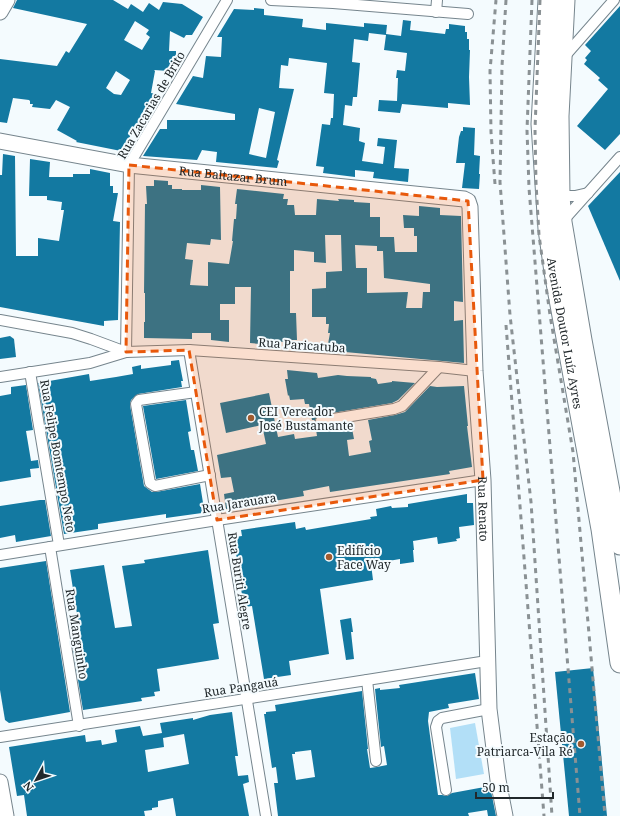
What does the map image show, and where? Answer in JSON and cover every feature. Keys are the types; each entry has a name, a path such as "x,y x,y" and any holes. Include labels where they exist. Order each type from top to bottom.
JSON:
{"highway":[{"name":"Avenida Doutor Luíz Ayres","path":"548,0 542,124 548,229 554,272 601,529 620,663"},
{"name":"Avenida Doutor Luíz Ayres","path":"565,0 558,116 562,222 620,545"}],"street":[{"name":"Rua Zacarias de Brito","path":"126,352 129,165 228,0"},
{"path":"271,0 334,3 468,14"},
{"path":"436,12 437,0"},
{"path":"561,59 614,0"},
{"name":"Rua Baltazar Brum","path":"0,141 129,165 464,199 468,202"},
{"path":"562,222 620,157"},
{"path":"560,196 575,196 588,193"},
{"name":"Rua Renato","path":"468,202 470,207 475,371 483,480 488,709 498,780 505,816"},
{"path":"0,320 72,333 126,352"},
{"name":"Rua Paricatuba","path":"126,352 189,350 439,367 475,371"},
{"name":"Rua Buriti Alegre","path":"189,350 266,816"},
{"path":"0,377 90,363 126,352"},
{"path":"321,420 394,409 402,406 439,367"},
{"name":"Rua Felipe Bomtempo Neto","path":"30,372 55,546"},
{"path":"196,392 140,400 136,404 150,484 155,486 210,475"},
{"name":"Rua Jarauara","path":"0,555 217,520 483,480"},
{"name":"Rua Manguinho","path":"55,546 79,726"},
{"name":"Rua Pangauá","path":"0,737 79,726 487,660"},
{"path":"367,680 376,761"},
{"path":"446,790 436,727 438,721 442,718 488,709"},
{"path":"0,782 6,816"}],"highlighted area":[{"path":"129,165 468,201 483,480 217,520 189,350 126,352"}],"shaded area":[{"path":"475,723 484,774 456,779 450,728"}],"building":[{"path":"17,0 113,0 128,9 131,4 143,12 149,3 159,10 163,2 182,4 203,17 192,35 186,35 184,38 170,31 169,51 176,51 176,61 169,71 154,70 151,93 156,94 121,151 76,142 77,141 57,130 70,107 56,100 50,109 32,107 33,104 30,104 29,100 13,98 7,123 0,122 0,59 57,66 66,51 69,53 87,24 13,8","holes":["135,21 149,30 146,34 150,37 142,50 124,40","116,71 130,80 121,95 114,94 106,88"]},
{"path":"620,6 620,134 605,150 577,126 608,89 598,80 600,78 584,64 587,60 585,58 591,51 585,45"},
{"path":"254,8 264,9 264,15 303,19 302,27 326,30 326,23 364,27 364,23 387,25 386,34 401,36 403,20 411,21 410,30 445,34 446,29 449,29 449,24 465,26 467,39 469,39 470,50 470,105 448,103 448,108 402,104 400,113 378,111 379,100 397,101 397,70 405,71 407,53 384,50 386,35 369,33 368,41 354,39 352,62 360,63 357,97 353,97 352,106 345,105 343,125 360,128 359,141 365,143 362,161 383,164 385,147 377,146 378,138 397,140 394,168 409,169 408,182 373,178 374,172 355,170 355,177 323,173 324,167 316,166 322,124 330,125 331,118 333,118 334,94 324,93 327,63 289,58 288,66 281,65 279,88 294,89 277,160 279,161 277,168 216,162 217,152 202,150 197,160 143,156 160,129 167,129 167,120 235,120 235,114 176,104 193,76 203,78 206,56 221,57 222,37 217,37 234,9 254,10","holes":["259,108 275,112 266,158 249,154"]},
{"path":"463,127 475,128 474,155 480,156 479,189 462,188 465,163 456,163 459,137 461,131 463,131"},
{"path":"3,154 15,156 16,256 38,256 38,238 59,241 64,210 61,210 62,202 47,200 47,196 29,196 30,159 50,162 49,177 73,177 73,174 90,174 90,169 110,173 110,186 113,186 113,193 118,193 113,221 120,222 118,320 104,321 104,326 0,307 0,175 2,175"},
{"path":"620,172 620,281 588,206"},
{"path":"154,180 168,181 168,185 172,185 172,189 201,190 201,185 220,187 221,240 211,239 210,245 187,243 185,259 193,260 190,285 208,286 208,262 229,264 233,241 234,219 236,219 237,204 235,204 237,189 284,194 283,199 288,199 287,205 294,205 295,215 316,215 317,199 339,201 338,199 354,200 354,202 370,203 370,217 380,217 380,237 394,237 395,252 417,252 417,236 414,236 414,228 404,228 403,215 419,216 419,206 440,208 440,215 461,216 463,302 454,301 454,321 463,320 464,363 345,352 345,346 328,344 330,333 328,333 329,324 326,324 326,317 312,317 312,289 326,288 326,272 342,271 341,235 325,235 326,263 314,262 314,252 294,250 294,271 290,271 290,313 296,313 297,340 290,340 290,342 260,341 260,344 250,343 251,287 235,287 235,304 220,304 220,320 229,320 229,342 211,340 211,333 192,333 192,339 144,338 145,204 147,204 146,186 154,186","holes":["355,245 377,246 377,251 383,251 384,278 430,284 430,292 423,292 422,308 406,308 408,292 367,293 367,268 356,268"]},
{"path":"10,336 14,339 16,357 0,359 0,338"},
{"path":"179,360 183,381 181,381 182,387 138,394 131,400 130,405 144,486 152,492 156,492 200,484 204,509 202,513 166,518 166,514 98,524 98,529 64,534 38,383 89,374 90,381 116,377 133,374 132,367 141,365 141,369 171,365 171,361"},
{"path":"287,370 317,373 318,378 338,375 371,377 376,379 378,384 392,381 415,383 398,400 392,403 320,415 317,416 315,421 312,420 309,404 305,404 304,399 290,400 285,379 288,379"},
{"path":"26,385 33,430 26,431 31,461 38,460 39,468 30,469 31,477 0,482 0,396 11,394 11,387"},
{"path":"430,386 464,386 472,467 449,471 450,474 330,492 329,486 303,491 304,496 226,509 224,494 234,492 231,477 221,478 217,455 266,444 262,425 226,433 220,403 269,393 278,437 294,434 295,439 317,436 315,423 318,427 322,427 351,423 354,439 347,440 349,456 371,452 369,441 372,440 368,420 405,412"},
{"path":"186,400 191,431 188,432 191,450 194,450 198,471 156,479 143,406"},
{"path":"467,494 467,503 473,503 474,525 459,527 460,538 456,539 457,541 438,544 437,537 413,541 414,562 400,564 400,559 371,564 373,580 320,589 329,654 289,661 291,675 264,679 252,606 244,607 242,595 235,546 237,546 235,537 242,536 241,530 295,522 296,529 305,527 306,530 371,519 370,517 377,516 376,509 391,506 392,508 408,507 408,504"},
{"path":"45,500 51,536 16,542 15,535 0,538 0,506"},
{"path":"208,550 219,623 213,624 219,659 157,669 160,691 154,692 155,696 141,698 142,701 83,710 71,638 77,638 77,634 80,633 70,570 104,565 115,628 132,626 122,566 145,563 144,560"},
{"path":"46,561 70,712 9,723 5,720 0,690 0,568"},
{"path":"351,618 354,659 346,660 340,620"},
{"name":"Estação Patriarca-Vila Ré","path":"593,668 607,816 569,816 555,672"},
{"path":"475,673 479,699 448,704 449,708 429,712 428,721 438,795 447,796 452,793 490,786 496,816 488,816 487,810 468,813 469,816 278,816 274,783 278,783 276,767 272,768 264,714 266,714 266,712 276,711 275,705 362,691 370,768 387,765 384,746 381,747 375,689 400,688 399,685","holes":["311,750 315,777 296,780 292,754 295,754 295,752"]},
{"path":"232,712 238,756 235,756 238,776 248,775 249,782 243,784 249,816 176,816 173,798 158,801 158,807 152,808 152,810 144,811 145,816 27,816 24,795 17,796 9,747 85,735 86,742 101,740 102,745 117,742 115,730 140,726 143,736 162,733 160,723 193,718 193,720 210,715","holes":["184,734 189,764 148,772 145,750 164,747 163,738"]}],"railway":[{"path":"495,184 491,132 490,71 496,0"},
{"path":"506,0 502,66 500,182 510,315 531,502 552,816"},
{"path":"532,0 527,130 529,188 580,816"},
{"path":"540,0 535,129 539,235 550,315 573,452 605,816"},
{"path":"506,325 544,816"}],"place":[{"name":"CEI Vereador José Bustamante","path":"251,418"},
{"name":"Edifício Face Way","path":"329,557"},
{"name":"Estação Patriarca-Vila Ré","path":"581,744"}]}
